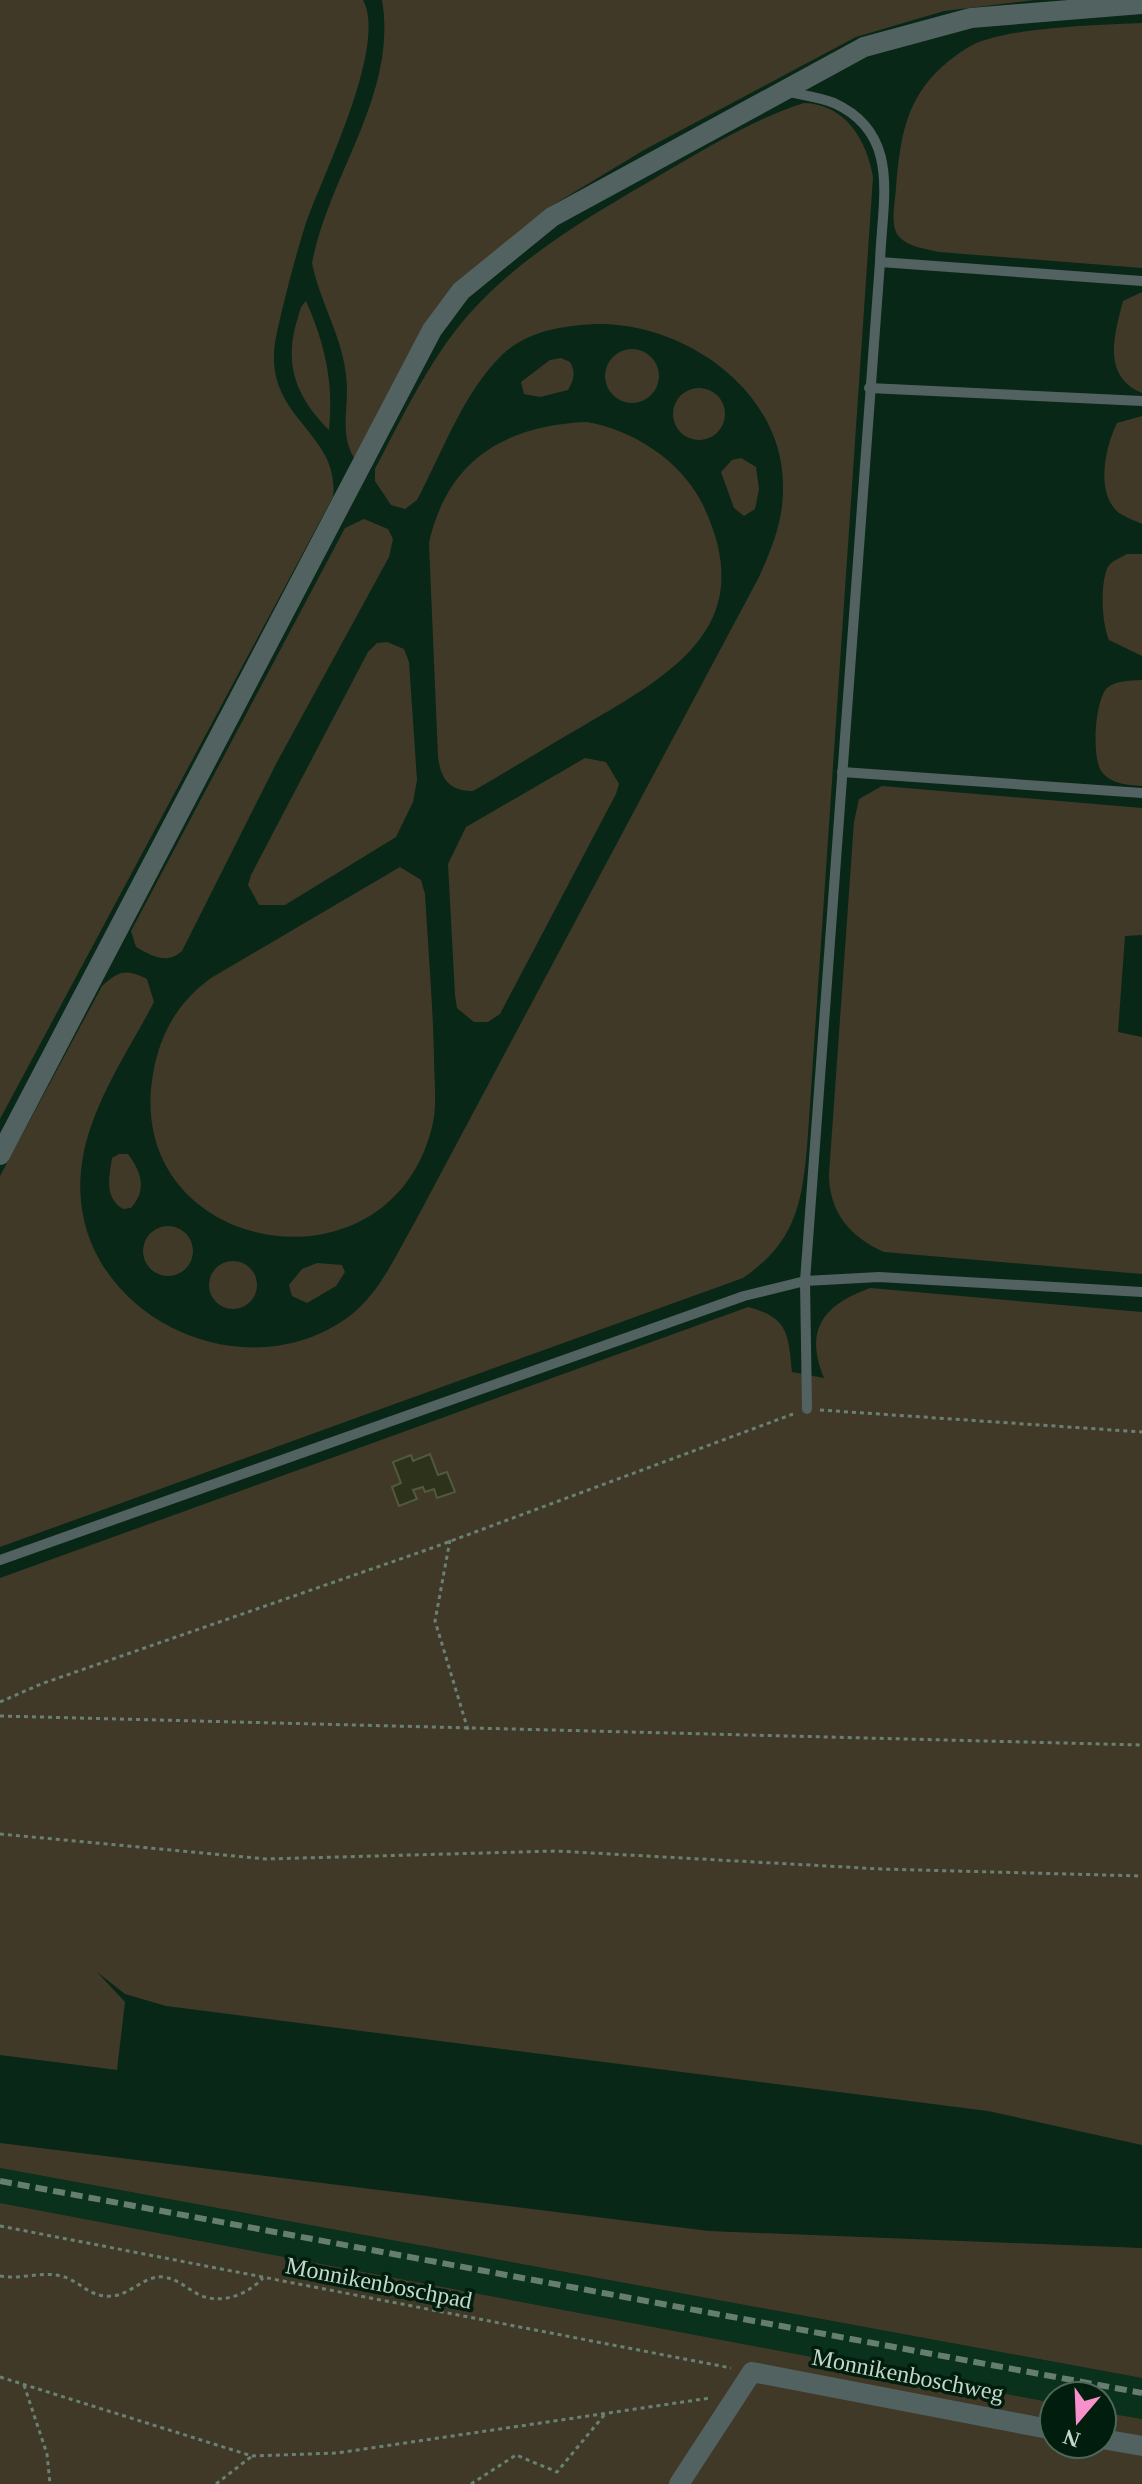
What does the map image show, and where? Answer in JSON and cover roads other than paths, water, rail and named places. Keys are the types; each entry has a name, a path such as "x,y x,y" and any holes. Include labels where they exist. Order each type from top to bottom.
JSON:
{"street":[{"path":"0,1155 432,330 461,291 552,217 864,47 971,18 1142,4"},
{"name":"Monnikenboschweg","path":"679,2484 752,2372 1038,2427"},
{"path":"1118,2442 1142,2446"}],"lane":[{"path":"784,91 833,103 868,124 884,157 880,262 805,1281 807,1409"},
{"path":"880,262 1142,281"},
{"path":"869,388 1142,401"},
{"path":"842,772 1142,793"},
{"path":"0,1560 744,1296 805,1281 879,1277 1142,1292"}],"railway":[{"path":"0,2181 1142,2393"}]}
